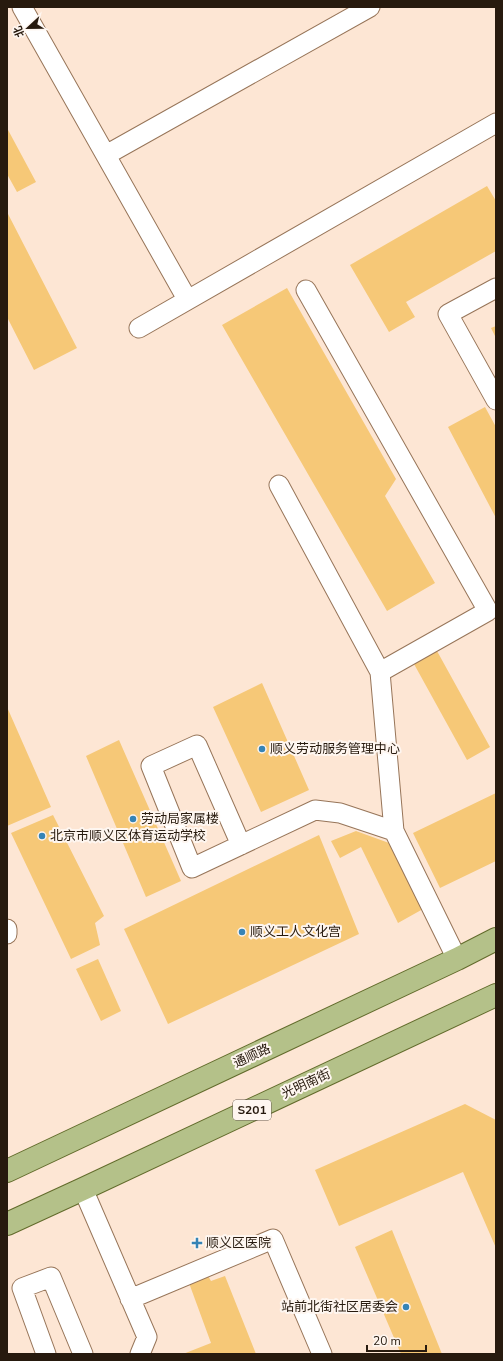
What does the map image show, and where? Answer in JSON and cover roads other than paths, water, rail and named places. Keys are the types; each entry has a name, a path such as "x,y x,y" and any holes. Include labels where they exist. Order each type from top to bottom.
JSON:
{"main road":[{"name":"通顺路","path":"7,1171 496,939"},
{"name":"光明南街","path":"7,1224 496,995"}],"street":[{"path":"22,7 187,299"},
{"path":"106,155 370,7"},
{"path":"139,328 187,299 496,124"},
{"path":"496,288 448,314 496,400"},
{"path":"306,290 488,611 380,672"},
{"path":"279,485 380,672 394,831 456,959"},
{"path":"241,845 197,745 150,766 192,868 241,845 315,810 340,813 394,831"},
{"path":"7,929 7,934"},
{"path":"83,1189 147,1337 140,1354"},
{"path":"130,1299 273,1239 322,1354"},
{"path":"46,1354 22,1288 51,1277 83,1354"}],"place":[{"name":"顺义劳动服务管理中心","path":"262,749"},
{"name":"劳动局家属楼","path":"133,819"},
{"name":"北京市顺义区体育运动学校","path":"42,836"},
{"name":"顺义工人文化宫","path":"242,932"},
{"name":"顺义区医院","path":"197,1243"},
{"name":"站前北街社区居委会","path":"406,1307"}]}
